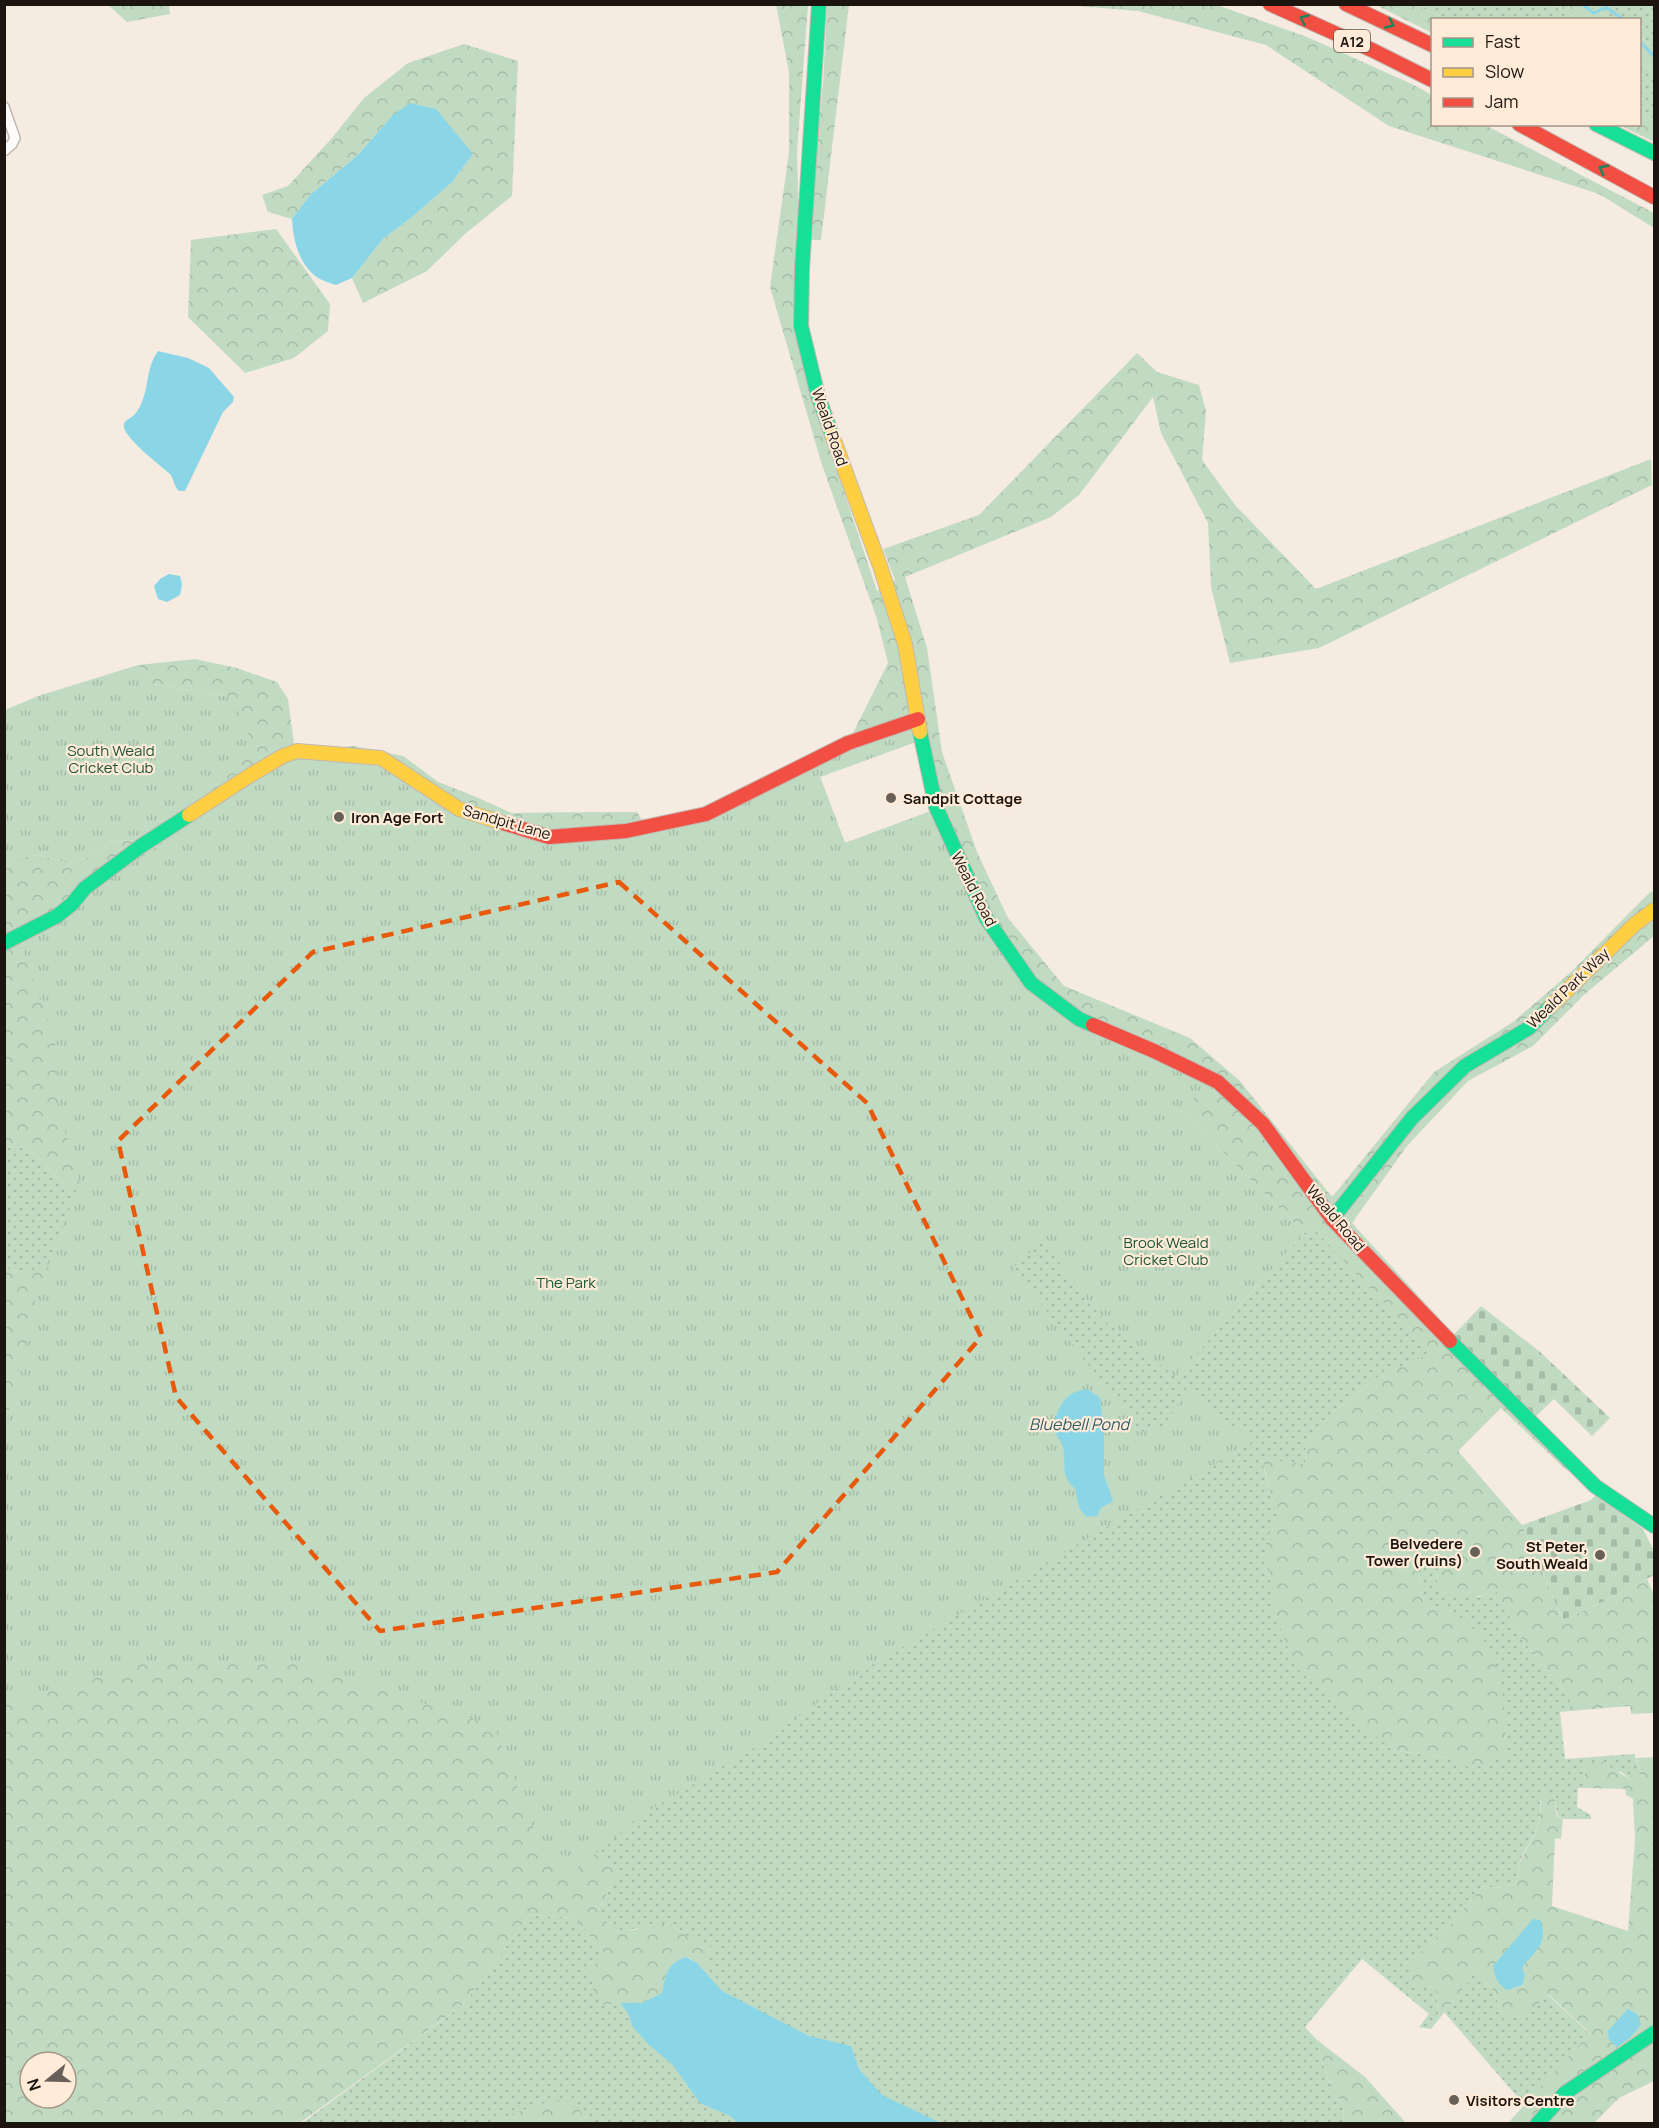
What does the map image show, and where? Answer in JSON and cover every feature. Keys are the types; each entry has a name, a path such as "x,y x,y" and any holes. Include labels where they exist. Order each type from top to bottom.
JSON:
{"main road":[{"name":"Weald Road","path":"819,4 802,269 801,326 818,396 880,566 905,644 936,807 986,918 1031,983 1078,1019 1154,1051 1218,1082 1263,1124 1332,1219 1436,1327 1595,1486 1654,1526"},
{"name":"A12","path":"1270,4 1431,80"},
{"name":"A12","path":"1346,4 1431,45"},
{"path":"1523,126 1654,197"},
{"path":"1600,126 1654,153"},
{"name":"Sandpit Lane","path":"4,943 57,916 72,904 85,888 132,852 249,776 283,756 297,751 381,758 459,809 549,837 626,831 706,814 848,743 918,719"},
{"name":"Weald Park Way","path":"1332,1219 1412,1118 1465,1066 1528,1029 1635,924 1654,910"},
{"path":"1537,2124 1565,2093 1654,2033"}],"street":[{"path":"4,106 15,138 4,151"}],"highlighted area":[{"path":"619,882 867,1103 981,1337 777,1572 380,1631 176,1397 118,1141 313,952"}],"green space":[{"path":"108,5 169,5 170,14 127,22"},
{"path":"776,5 808,5 797,151 799,232 795,297 823,428 877,591 895,580 883,549 979,515 1137,353 1157,372 1199,385 1206,411 1202,460 1235,505 1316,589 1651,459 1652,485 1319,648 1230,663 1211,587 1208,523 1161,433 1153,397 1079,495 1051,517 905,577 927,648 942,752 977,852 1008,918 1064,986 1190,1038 1240,1081 1332,1197 1434,1072 1513,1022 1570,973 1654,890 1654,936 1585,994 1533,1046 1468,1081 1407,1146 1352,1223 1454,1335 1449,1340 1577,1469 1566,1470 1501,1408 1458,1451 1522,1525 1563,1620 1647,1579 1654,1595 1654,1713 1631,1714 1630,1706 1570,1711 1570,1698 1521,1638 1496,1591 1470,1597 1458,1597 1444,1593 1437,1581 1439,1564 1432,1555 1419,1576 1424,1601 1466,1621 1486,1643 1493,1657 1502,1690 1506,1725 1505,1756 1483,1766 1462,1767 1455,1759 1392,1750 1296,1668 1274,1612 1266,1541 1279,1514 1271,1497 1262,1459 1305,1464 1306,1443 1332,1414 1376,1378 1431,1353 1314,1229 1304,1233 1181,1110 88,1196 61,1183 45,1162 27,1148 5,1146 5,869 20,857 38,855 68,863 89,857 114,840 136,841 231,697 153,684 138,665 195,659 237,668 277,682 288,699 294,744 301,747 329,748 353,746 403,756 438,782 511,813 637,812 646,827 706,814 848,743 888,663 877,619 822,465 770,287 789,152 789,72","holes":["921,740 936,809 845,843 820,777"]},
{"path":"827,5 849,5 821,240 812,240 814,171 823,84"},
{"path":"1065,5 1217,5 1307,37 1431,94 1431,126 1487,126 1654,213 1654,228 1599,194 1389,126 1266,45 1138,11"},
{"path":"1376,5 1416,5 1445,18 1431,18 1431,32"},
{"path":"1416,5 1552,5 1578,18 1445,18"},
{"path":"1552,5 1588,5 1609,18 1578,18"},
{"path":"1588,5 1654,5 1654,47 1641,38 1641,18 1609,18"},
{"path":"1641,38 1654,47 1654,74 1641,64"},
{"path":"464,44 518,61 512,196 465,234 427,271 363,303 352,278 383,239 452,182 473,154 392,116 358,155 310,195 292,219 268,212 262,195 288,186 332,138 364,98 408,63"},
{"path":"1641,64 1654,74 1654,119 1641,112"},
{"path":"1641,112 1654,119 1654,142 1621,126 1641,126"},
{"path":"276,229 330,304 328,331 294,358 245,373 188,317 191,240"},
{"name":"South Weald Cricket Club","path":"138,665 153,684 231,697 255,750 136,841 114,840 89,857 68,863 38,855 20,857 5,869 5,710 38,696"},
{"name":"The Park","path":"918,719 921,740 820,777 845,843 937,809 955,859 1031,983 1079,1019 1214,1080 1181,1110 1304,1233 1176,1377 1102,1319 1043,1241 1013,1268 1141,1432 1165,1427 1186,1389 1254,1441 867,1668 752,1749 650,1810 570,1874 558,1864 538,1840 494,1726 364,1684 285,1662 140,1664 18,1701 5,1696 4,1478 8,1413 36,1298 79,1183 78,1161 65,1133 57,1101 55,1038 17,937 72,904 285,761 299,755 378,758 459,809 549,837 706,814"},
{"name":"The Park","path":"353,746 403,756 438,782 511,813 637,812 646,827 820,777 845,844 1176,1377 1304,1233 1314,1229 1432,1353 1376,1378 1332,1414 1306,1443 1305,1464 1262,1460 1271,1497 1280,1514 1266,1541 1392,1750 1455,1759 1506,1739 1501,1687 1440,1610 1424,1601 1419,1576 1432,1554 1439,1564 1437,1581 1479,1597 1496,1590 1521,1638 1570,1698 1570,1711 1560,1712 1565,1759 1634,1754 1642,1776 1631,1780 1621,1772 1585,1764 1584,1788 1578,1788 1577,1807 1591,1815 1591,1819 1558,1817 1554,1795 1540,1801 1538,1824 1521,1859 1516,1884 1495,1888 1483,1886 1448,1927 1413,1960 1428,1985 1436,1990 1439,2019 1431,2029 1419,2027 1429,2014 1362,1959 1305,2027 1316,2039 1328,2080 1343,2105 1344,2123 302,2123 464,2004 529,1915 575,1918 607,1955 590,1969 602,2005 620,2003 697,1963 693,1940 669,1923 633,1929 620,1935 597,1913 617,1873 585,1854 27,1273 5,1268 4,1146 27,1148 45,1162 61,1183"},
{"path":"52,1258 507,1688 585,1854 601,1850 617,1873 597,1913 620,1934 652,1924 669,1923 693,1940 712,1947 704,1971 697,1963 686,1957 675,1963 668,1971 663,1993 640,2002 602,2005 593,1990 590,1968 606,1955 575,1918 529,1915 464,2004 300,2123 5,2123 4,1268 28,1273"},
{"path":"1481,1306 1539,1351 1610,1418 1592,1436 1554,1399 1530,1422 1449,1340"},
{"path":"1596,1495 1643,1529 1654,1551 1654,1575 1563,1620 1522,1525 1591,1500"},
{"path":"1654,1757 1654,2081 1619,2098 1594,2123 1508,2123 1590,2033 1548,1994 1528,2011 1504,2019 1493,1990 1476,1971 1439,2019 1436,1990 1428,1985 1416,1987 1408,1975 1411,1961 1448,1927 1483,1886 1495,1888 1516,1884 1520,1862 1538,1825 1543,1792 1554,1795 1557,1817 1563,1819 1561,1839 1555,1838 1552,1906 1628,1931 1635,1839 1633,1799 1626,1795 1625,1789 1584,1788 1585,1764 1602,1762 1631,1780 1642,1776 1636,1758"},
{"path":"1476,1971 1493,1990 1504,2018 1528,2011 1547,1994 1590,2034 1528,2102 1524,2099 1521,2101 1444,2012"},
{"path":"1316,2039 1365,2077 1406,2123 1344,2123 1343,2105 1328,2080"},
{"path":"563,2099 579,2109 587,2123 486,2123 547,2102"}],"water":[{"path":"410,103 436,109 473,154 452,182 383,239 352,278 336,285 320,279 311,273 298,252 292,219 310,195 358,155 392,116"},
{"path":"158,351 188,358 209,368 234,397 233,402 223,412 185,491 177,489 170,474 134,443 124,429 124,424 141,403 152,362"},
{"path":"169,574 180,576 182,584 180,595 167,602 158,599 154,586"},
{"name":"Bluebell Pond","path":"1087,1389 1100,1398 1104,1434 1104,1475 1113,1501 1101,1508 1097,1516 1087,1517 1078,1505 1076,1490 1065,1475 1063,1447 1055,1425 1057,1414 1065,1399 1073,1393"},
{"path":"1533,1919 1540,1920 1542,1941 1522,1968 1525,1976 1522,1985 1507,1990 1497,1980 1493,1966"},
{"path":"686,1957 697,1963 722,1991 809,2036 851,2046 859,2069 882,2095 941,2123 738,2123 730,2116 700,2103 673,2065 648,2044 633,2027 628,2013 620,2003 642,2003 662,1993 668,1971 674,1963"},
{"path":"1628,2009 1637,2014 1641,2024 1631,2037 1617,2047 1609,2040 1608,2031"}],"waterway":[{"path":"1582,4 1594,13 1606,7 1621,18"},
{"path":"1641,43 1654,56"}],"traffic: fast":[{"path":"819,4 802,269 801,326 818,396 832,435"},
{"path":"1600,126 1654,153"},
{"path":"920,732 936,807 986,918 1031,983 1079,1019 1093,1025"},
{"path":"4,943 57,916 72,904 85,888 141,846 189,815"},
{"path":"1332,1219 1412,1118 1465,1066 1529,1028 1551,1006"},
{"path":"1450,1341 1595,1486 1654,1526"},
{"path":"1537,2124 1565,2093 1654,2033"}],"traffic: slow":[{"path":"832,435 880,566 905,644 920,732"},
{"path":"189,815 249,776 283,756 297,751 381,758 459,809 503,823"},
{"path":"1551,1006 1635,924 1654,910"}],"traffic: jam":[{"path":"1270,4 1431,80"},
{"path":"1346,4 1431,45"},
{"path":"1523,126 1654,197"},
{"path":"503,823 549,837 626,831 706,814 848,743 918,719"},
{"path":"1093,1025 1218,1082 1263,1124 1332,1219 1450,1341"}],"place":[{"name":"Sandpit Cottage","path":"891,798"},
{"name":"Iron Age Fort","path":"339,817"},
{"name":"Belvedere Tower (ruins)","path":"1475,1552"},
{"name":"St Peter, South Weald","path":"1600,1555"},
{"name":"Visitors Centre","path":"1454,2100"}],"park label":[{"name":"Brook Weald Cricket Club","path":"1166,1250"}]}
